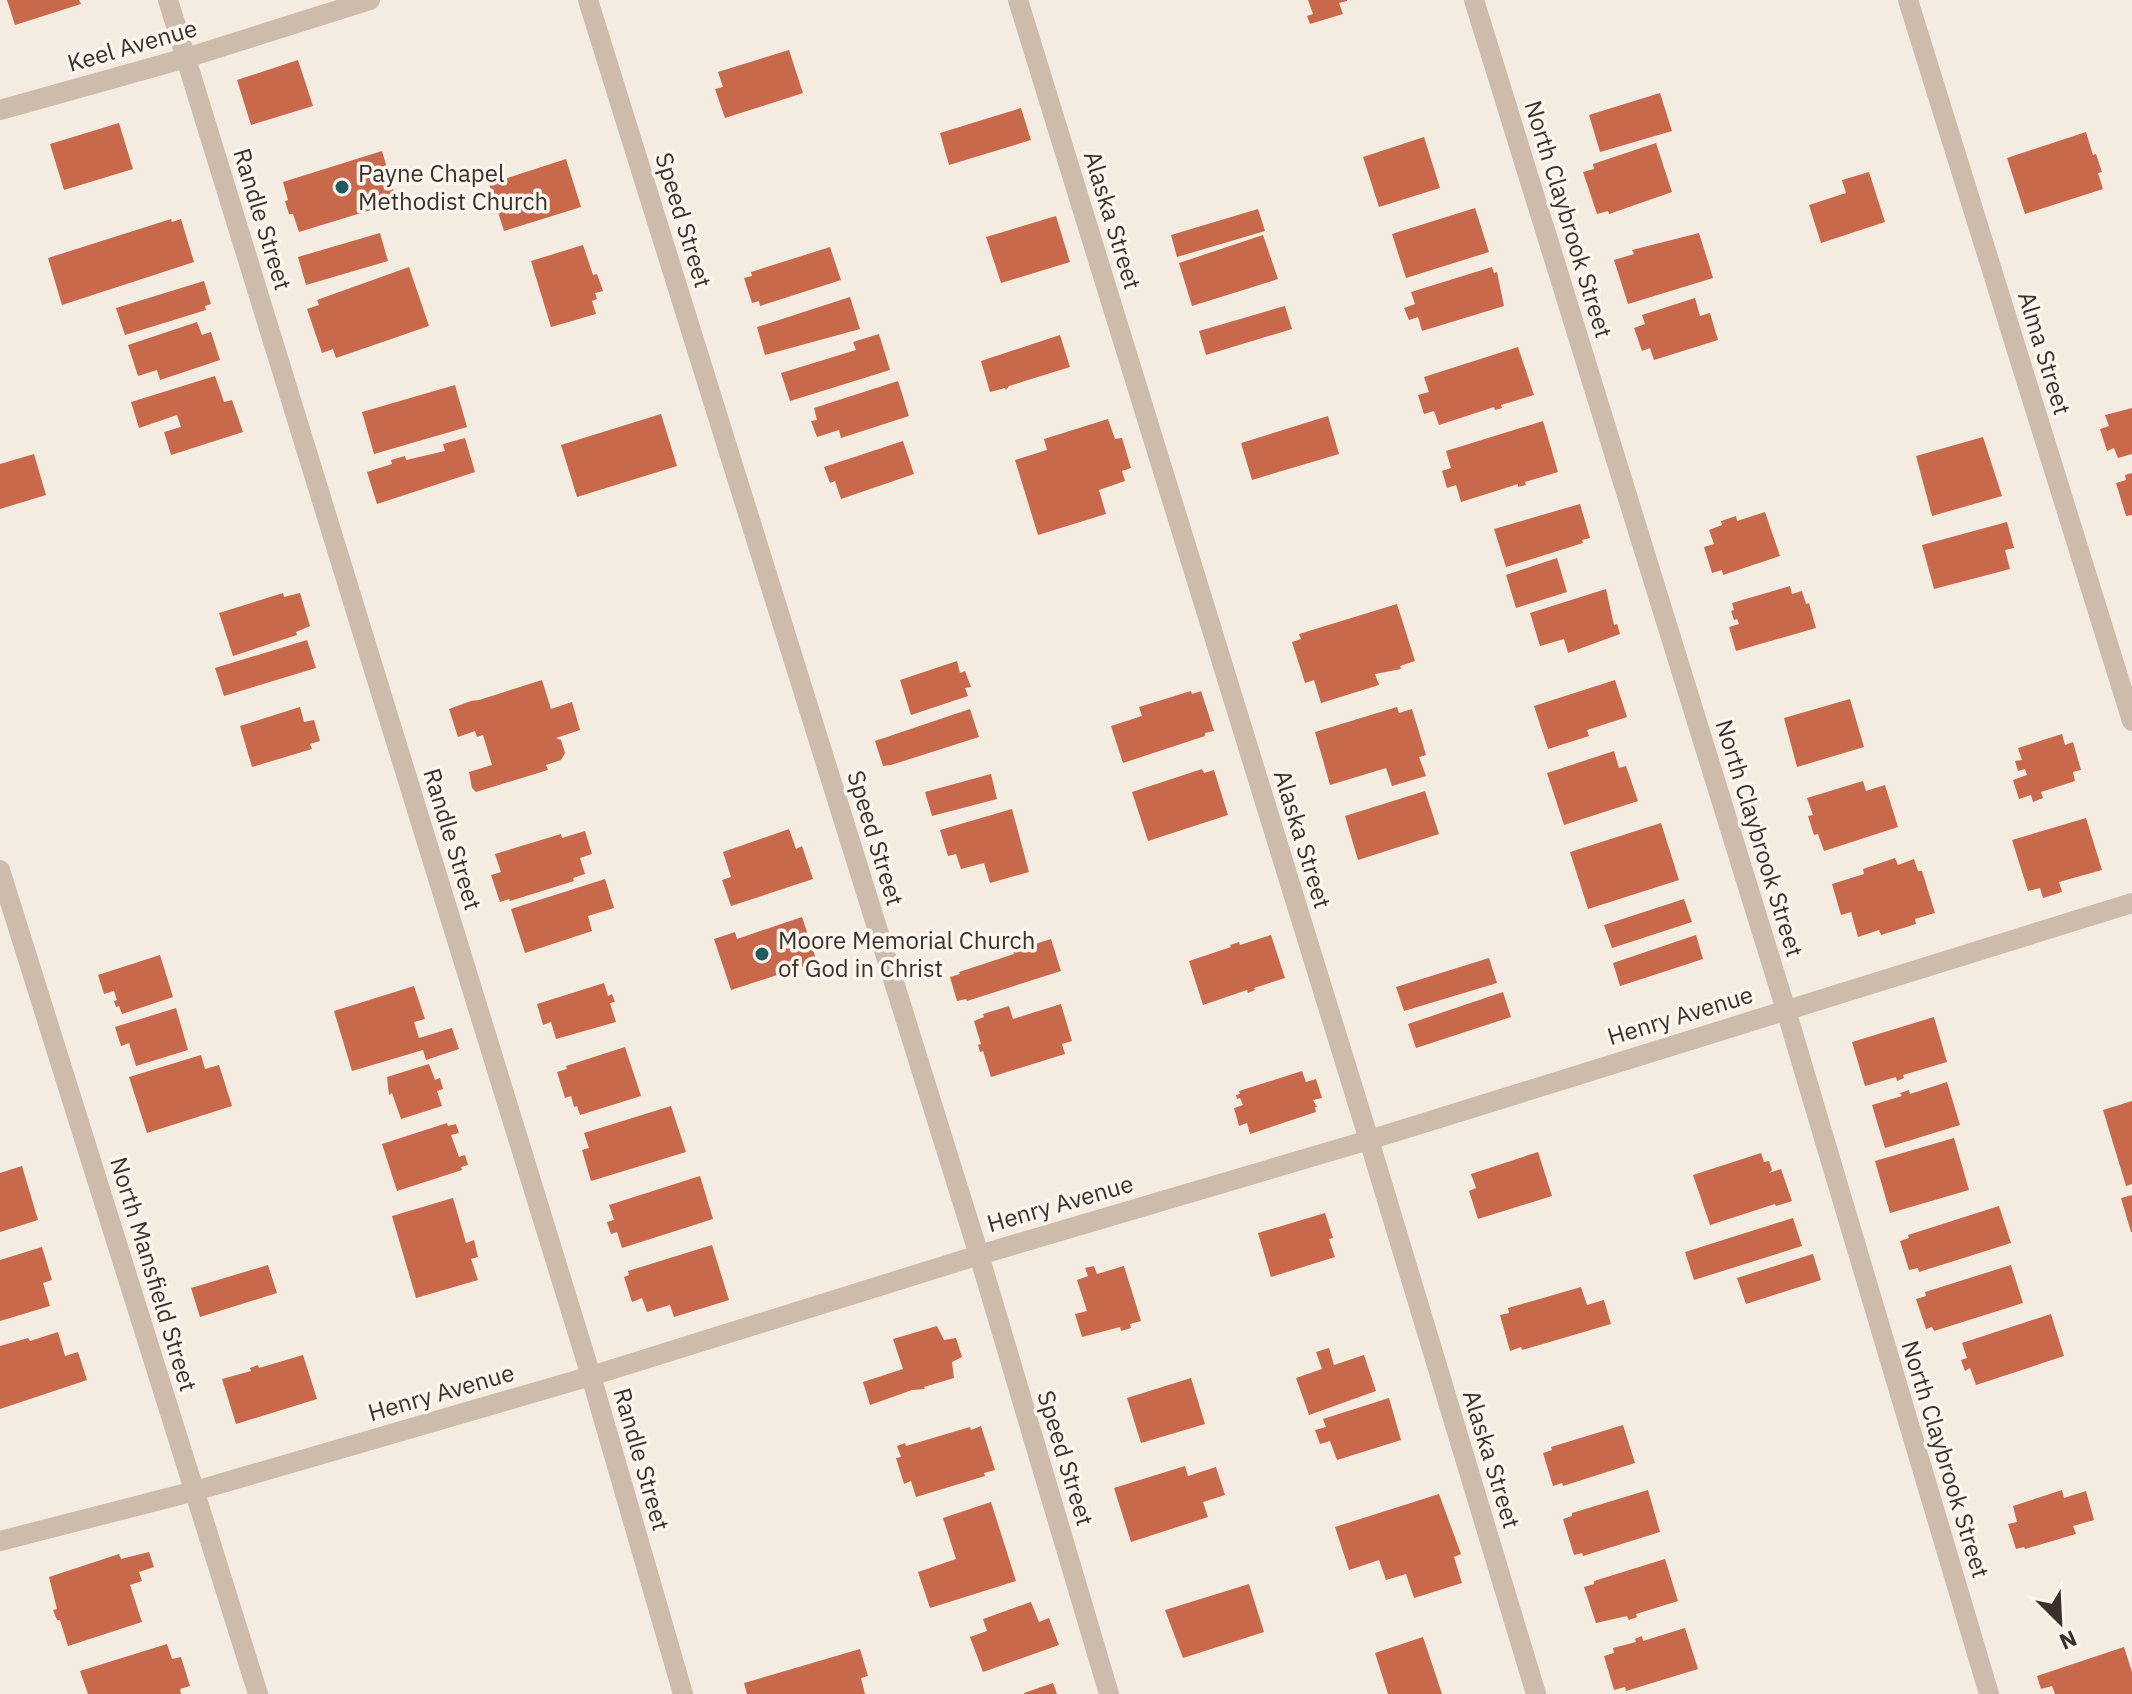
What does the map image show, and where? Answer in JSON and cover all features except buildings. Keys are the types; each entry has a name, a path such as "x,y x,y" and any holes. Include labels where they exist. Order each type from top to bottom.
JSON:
{"street":[{"name":"Randle Street","path":"168,0 591,1376 683,1694"},
{"name":"Keel Avenue","path":"0,110 186,58 370,0"},
{"name":"Speed Street","path":"588,0 979,1255 1109,1694"},
{"name":"Alaska Street","path":"1018,0 1536,1694"},
{"name":"North Claybrook Street","path":"1474,0 1786,1010 1989,1694"},
{"name":"Alma Street","path":"1908,0 2132,721"},
{"name":"North Mansfield Street","path":"0,870 258,1694"},
{"name":"Henry Avenue","path":"0,1541 195,1491 591,1376 979,1255 1369,1140 2132,903"}],"place":[{"name":"Payne Chapel Methodist Church","path":"342,187"},
{"name":"Moore Memorial Church of God in Christ","path":"762,954"}]}
